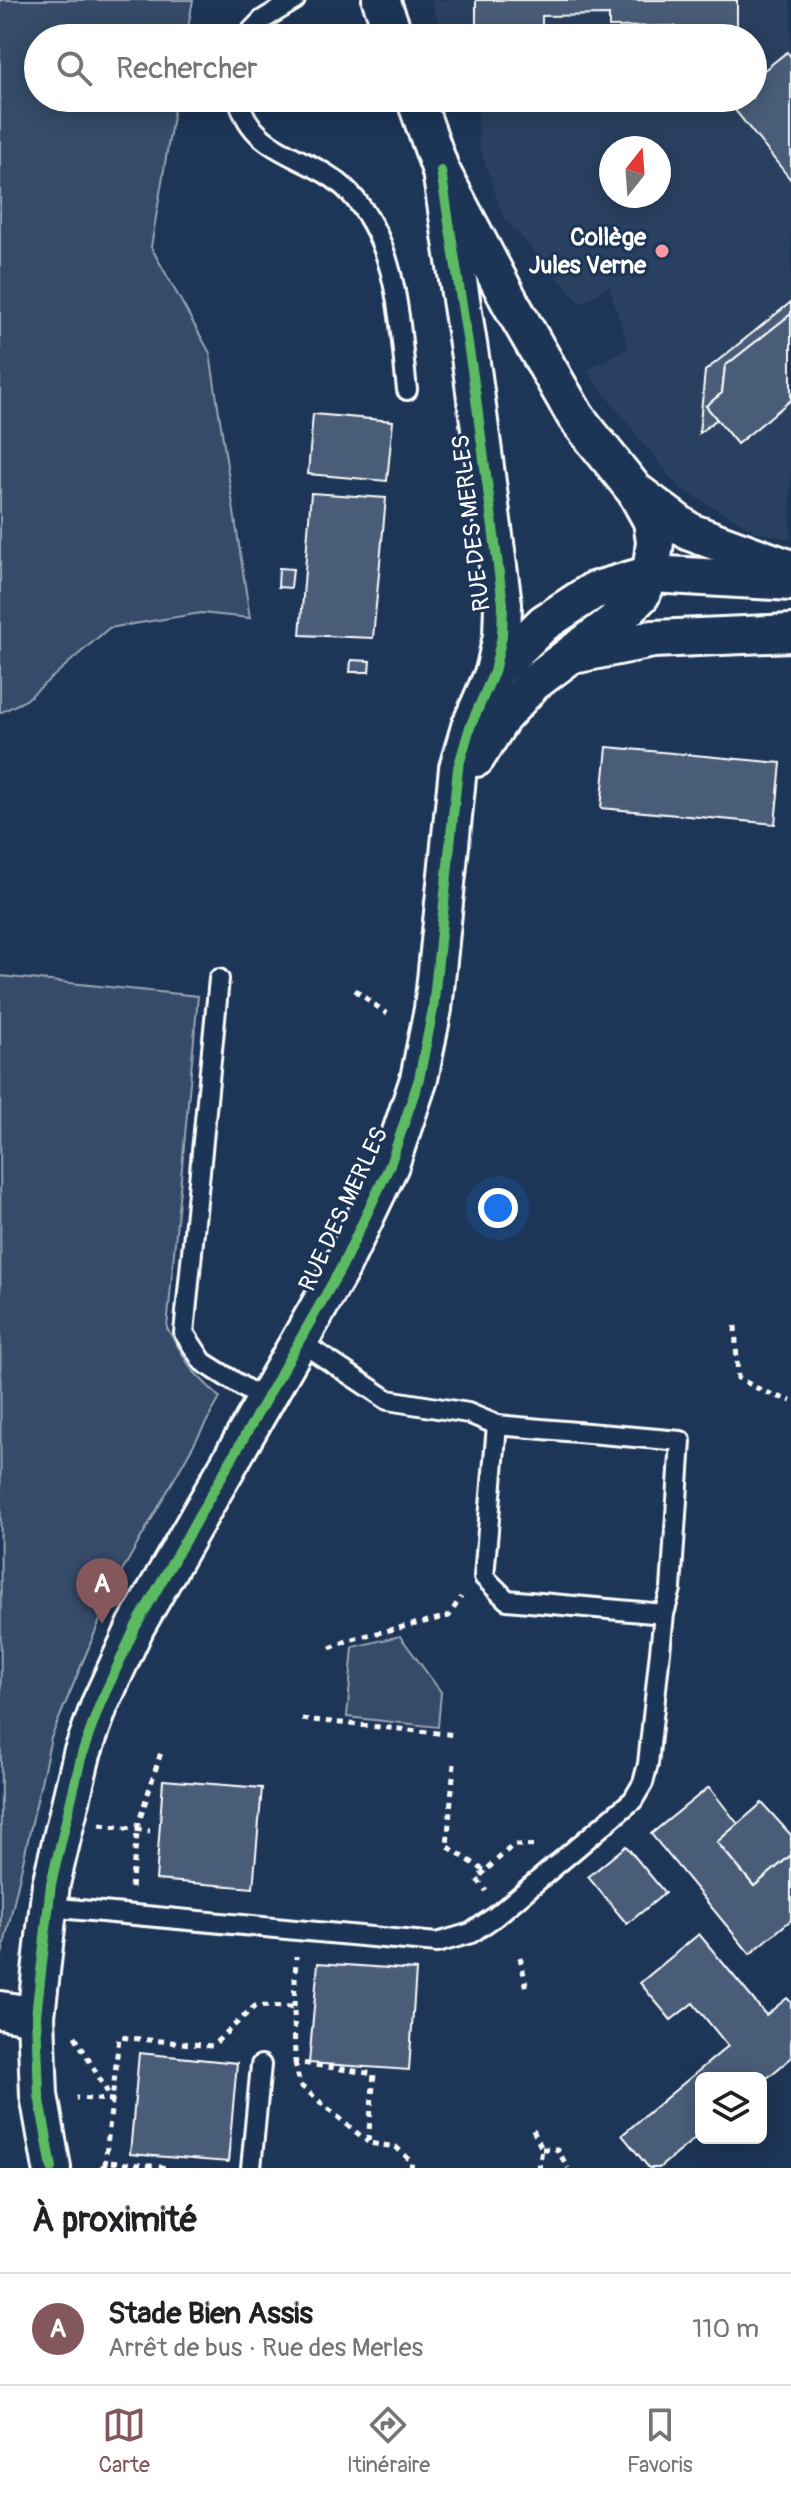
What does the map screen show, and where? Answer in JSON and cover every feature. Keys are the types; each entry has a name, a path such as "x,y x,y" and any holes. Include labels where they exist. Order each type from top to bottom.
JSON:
{"street":[{"path":"381,0 390,24"},
{"name":"RUE DES MERLES","path":"420,112 441,171 511,304 576,417 636,492"},
{"name":"RUE DES MERLES","path":"52,2168 39,2095 52,2020 48,1907 82,1754 100,1704 136,1626 341,1268 390,1165 419,1079 433,1009 458,768 470,727 494,672 502,636 503,604 473,376 441,171"},
{"path":"636,492 690,532 791,569"},
{"path":"636,492 652,521 655,542 651,574"},
{"path":"494,672 544,623 593,591 651,574 791,582"},
{"name":"RUE DES MERLES","path":"455,793 502,717 533,683 613,623 641,595 651,574"},
{"path":"503,604 544,623 569,656 653,639 791,633"},
{"path":"0,2010 52,2020"}],"lane":[{"path":"258,24 295,0"},
{"path":"242,112 268,144 335,179 368,216 389,261 407,390"},
{"path":"219,979 184,1333 203,1362 265,1401"},
{"path":"48,1907 437,1943 471,1933 496,1916 633,1800 643,1783 648,1764 664,1614 671,1589 681,1441 497,1425 468,1413 388,1400 299,1341"},
{"path":"497,1425 484,1577 507,1600 664,1614"},
{"path":"251,2168 261,2065"}],"path":[{"path":"355,990 387,1014"},
{"path":"735,1326 738,1378 791,1401"},
{"path":"330,1648 352,1639 449,1616 461,1597"},
{"path":"302,1719 457,1735"},
{"path":"131,1893 137,1830 162,1749"},
{"path":"454,1764 447,1846 485,1871"},
{"path":"87,1823 150,1831"},
{"path":"492,1898 477,1879 513,1845 542,1846"},
{"path":"294,2007 296,1952"},
{"path":"520,1957 527,1989"},
{"path":"52,2020 112,2100 63,2098"},
{"path":"295,2062 300,2085 368,2143"},
{"path":"533,2130 542,2149 539,2168"},
{"path":"542,2149 557,2149 568,2168"},
{"path":"101,2168 109,2162 170,2168"}],"shaded area":[{"path":"0,0 193,0 189,24 24,24 24,112 174,112 151,247 210,353 250,618 201,613 109,628 26,700 0,713"},
{"name":"Collège Jules Verne","path":"431,0 788,0 791,4 791,539 757,532 679,488 586,371 628,347 609,286 581,304 503,217 479,145 478,112 767,112 767,24 439,24"},
{"path":"0,976 198,996 167,1328 192,1370 220,1398 116,1582 51,1738 1,1959"},
{"path":"400,1636 441,1692 438,1727 347,1717 353,1647"}],"building":[{"path":"476,0 737,0 737,24 609,24 609,15 542,16 542,24 476,24"},
{"path":"787,52 791,57 791,180 737,112 767,112 767,68"},
{"path":"791,302 791,314 725,366 722,393 706,406 717,419 699,433 705,371"},
{"path":"791,314 791,400 737,444 706,406 722,393 725,366"},
{"path":"313,414 393,421 387,481 308,474"},
{"path":"311,493 386,498 373,638 300,635"},
{"path":"279,568 293,569 291,588 278,587"},
{"path":"351,660 370,661 369,672 350,672"},
{"path":"607,747 781,763 775,824 601,808"},
{"path":"163,1780 262,1788 253,1888 156,1880"},
{"path":"709,1787 738,1824 717,1842 754,1886 791,1855 791,1920 750,1954 651,1834"},
{"path":"762,1803 791,1835 791,1855 754,1886 717,1842"},
{"path":"626,1846 665,1893 627,1924 588,1877"},
{"path":"699,1934 766,2015 787,1998 791,2002 791,2058 767,2078 767,2072 697,2072 728,2046 693,2003 671,2020 640,1983"},
{"path":"318,1963 416,1970 409,2070 309,2063"},
{"path":"139,2053 237,2063 228,2162 130,2154"},
{"path":"695,2074 695,2138 659,2168 649,2168 622,2135"}],"cycle path":[{"path":"52,2168 39,2095 36,2016 51,1884 82,1754 100,1704 136,1626 341,1268 390,1165 419,1079 433,1009 458,768 470,727 494,672 502,636 503,604 473,376 441,171"}],"place":[{"name":"Collège Jules Verne","path":"662,251"},
{"name":"Stade Bien Assis","path":"102,1624"}]}
